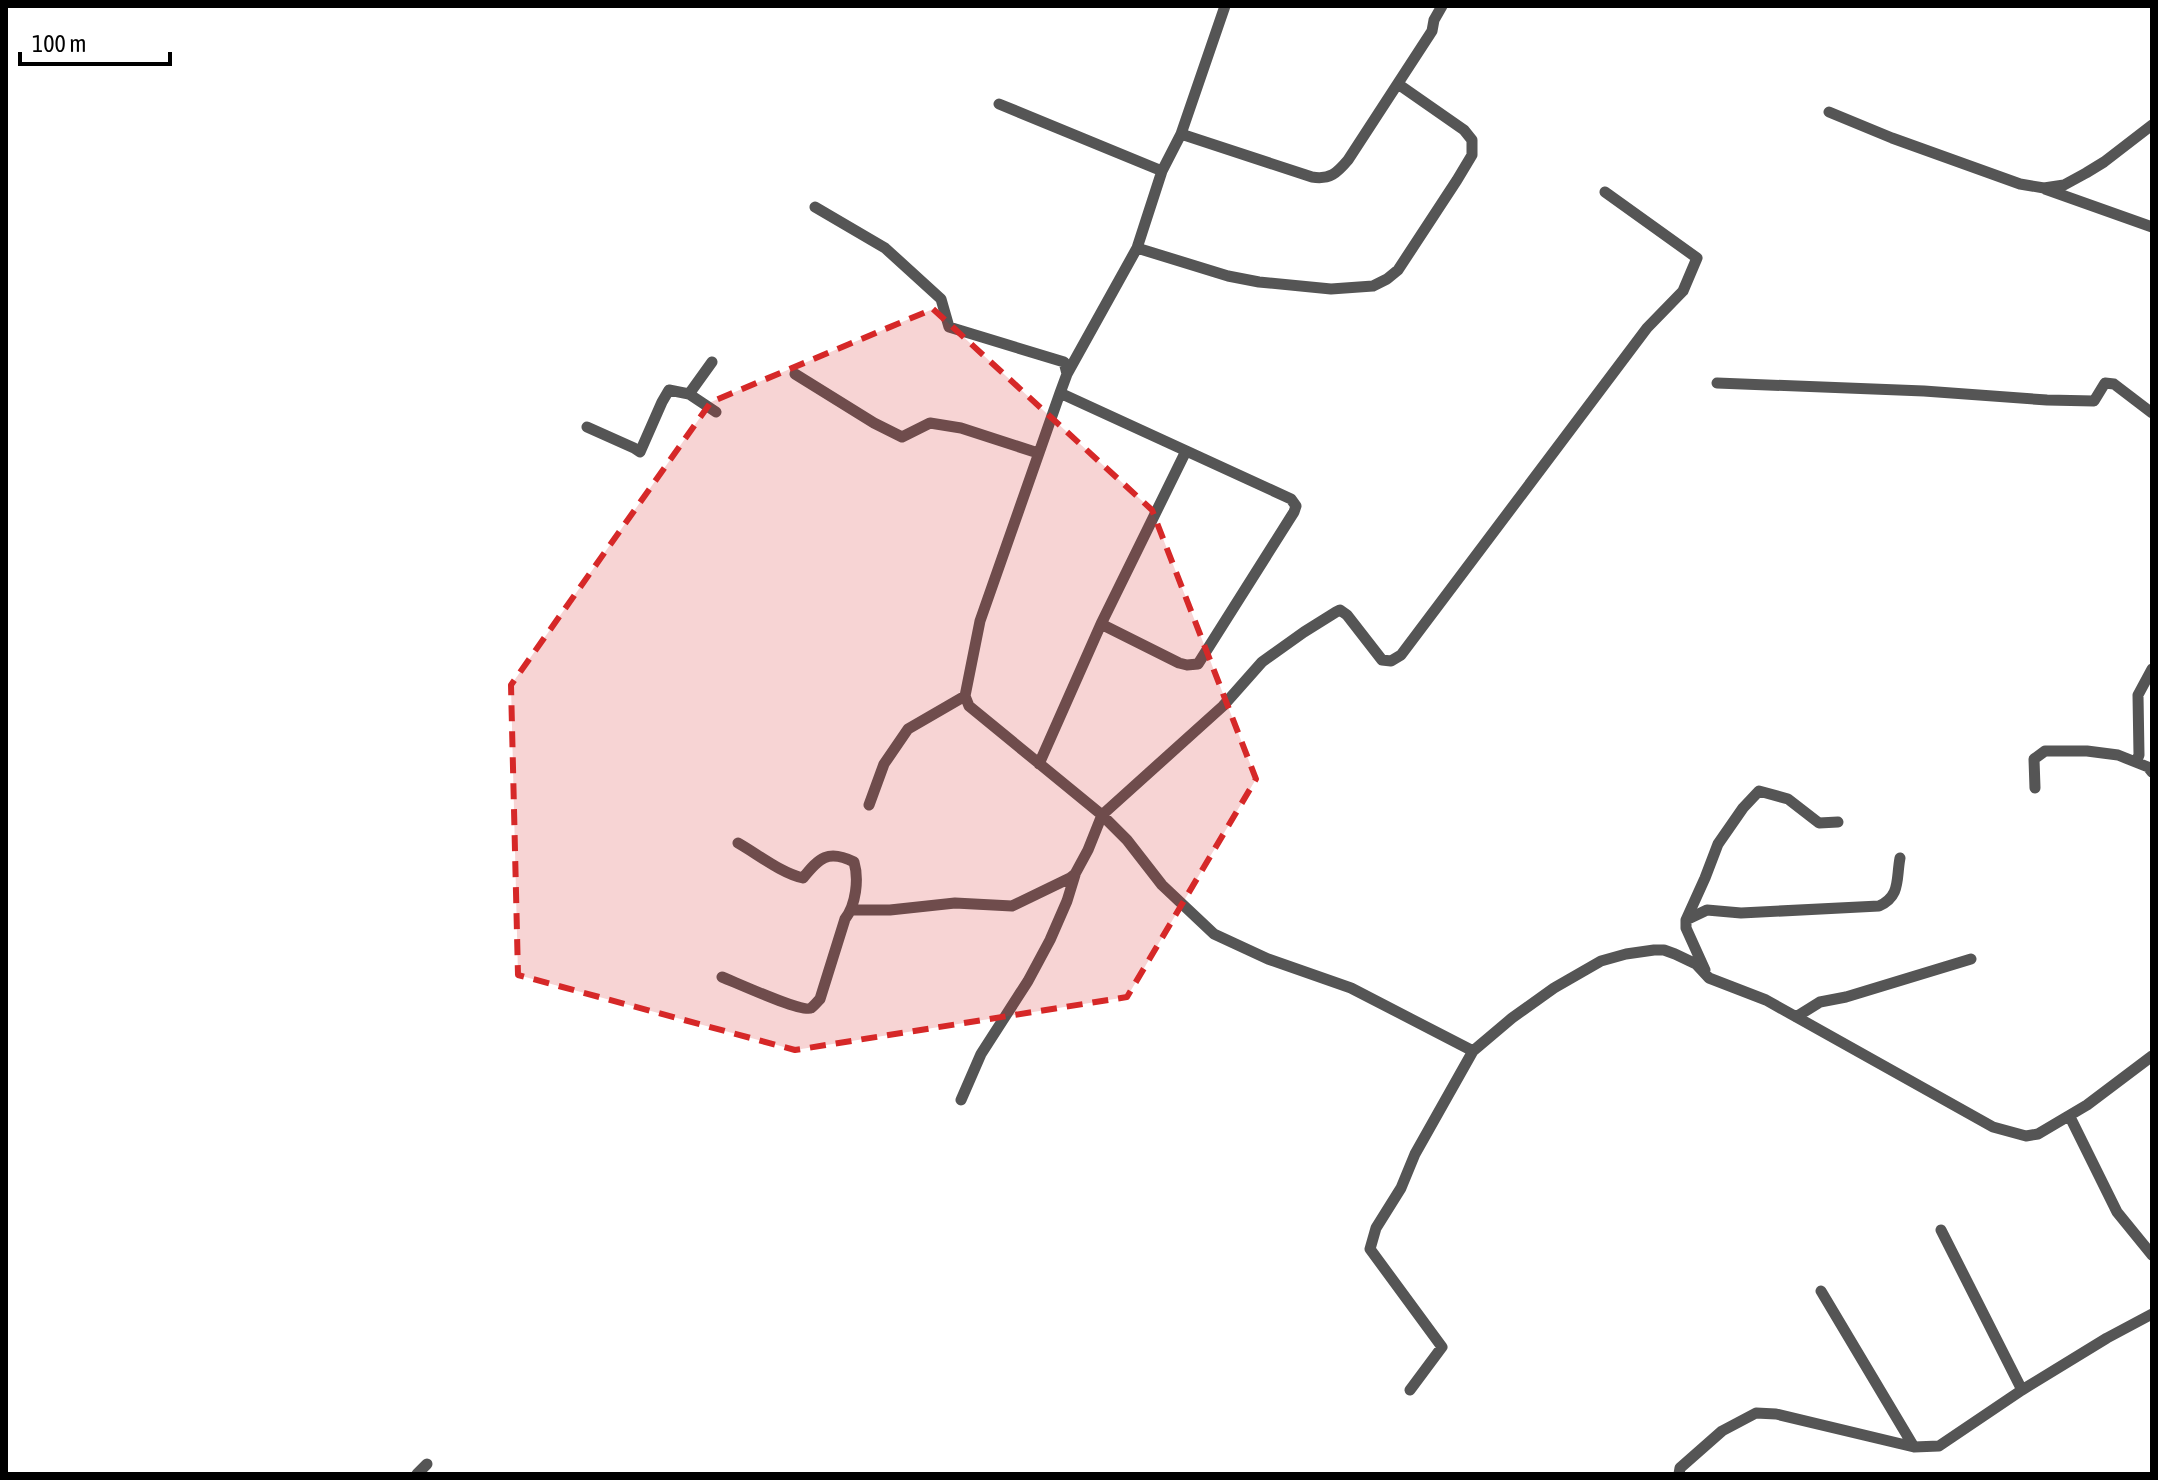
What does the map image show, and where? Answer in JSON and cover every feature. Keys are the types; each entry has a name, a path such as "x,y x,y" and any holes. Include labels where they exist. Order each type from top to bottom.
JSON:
{"street":[{"path":"1225,6 1181,134 1162,171 1137,248 1067,374 980,621 965,696 969,706 1102,815 1127,840 1162,885 1214,934 1268,959 1351,988 1473,1051"},
{"path":"1181,134 1323,179 1333,176 1348,160 1432,31 1436,7"},
{"path":"1137,248 1228,276 1259,282 1331,289 1373,286 1387,279 1398,270 1457,180 1472,155 1473,147 1464,130 1398,84"},
{"path":"999,104 1162,171"},
{"path":"1829,112 2020,184 2044,188 2152,227"},
{"path":"2044,188 2064,185 2086,173 2152,125"},
{"path":"961,1100 981,1054 1028,981 1050,940 1102,815 1203,725 1262,662 1336,612 1340,610 1347,615 1382,660 1391,661 1401,655 1647,328 1683,291 1697,258 1605,192"},
{"path":"815,207 885,248 941,299 949,327 1064,362 1067,374"},
{"path":"689,394 712,362"},
{"path":"795,374 902,437 930,423 961,428 1038,453"},
{"path":"1717,383 2094,401 2105,383 2114,384 2152,413"},
{"path":"587,427 640,452 669,390 689,394 716,412"},
{"path":"1060,393 1295,503 1294,512 1198,664 1179,663 1101,624"},
{"path":"1039,764 1101,624 1186,451"},
{"path":"2136,762 2139,755 2138,695 2152,669"},
{"path":"869,805 884,764 908,729 965,696"},
{"path":"2035,788 2034,759 2045,751 2118,755 2148,767 2152,772"},
{"path":"1709,978 1686,928 1686,920 1718,844 1743,808 1759,791 1788,799 1819,823 1838,822"},
{"path":"722,977 792,1006 814,1007 820,999 845,919 852,910 857,871 854,862 835,855 822,857 803,878 787,874 738,843"},
{"path":"1686,920 1707,910 1741,913 1879,906 1890,901 1895,893 1900,858"},
{"path":"852,910 890,910 955,903 1012,906 1075,874"},
{"path":"1410,1390 1442,1347 1370,1249 1371,1238 1473,1051 1554,988 1601,961 1641,951 1664,950 1696,964 1709,978 1766,1000 1993,1127 2026,1136 2038,1134 2070,1117 2152,1056"},
{"path":"1796,1017 1820,1002 1971,959"},
{"path":"2070,1117 2117,1212 2152,1255"},
{"path":"1941,1230 2022,1390"},
{"path":"1821,1291 1914,1447"},
{"path":"1679,1474 1680,1468 1722,1431 1756,1413 1776,1414 1914,1447 1939,1446 2022,1390 2152,1314"},
{"path":"417,1474 427,1464"}],"highlighted area":[{"path":"933,309 1152,510 1256,779 1127,997 795,1050 518,975 511,685 711,402"}]}
